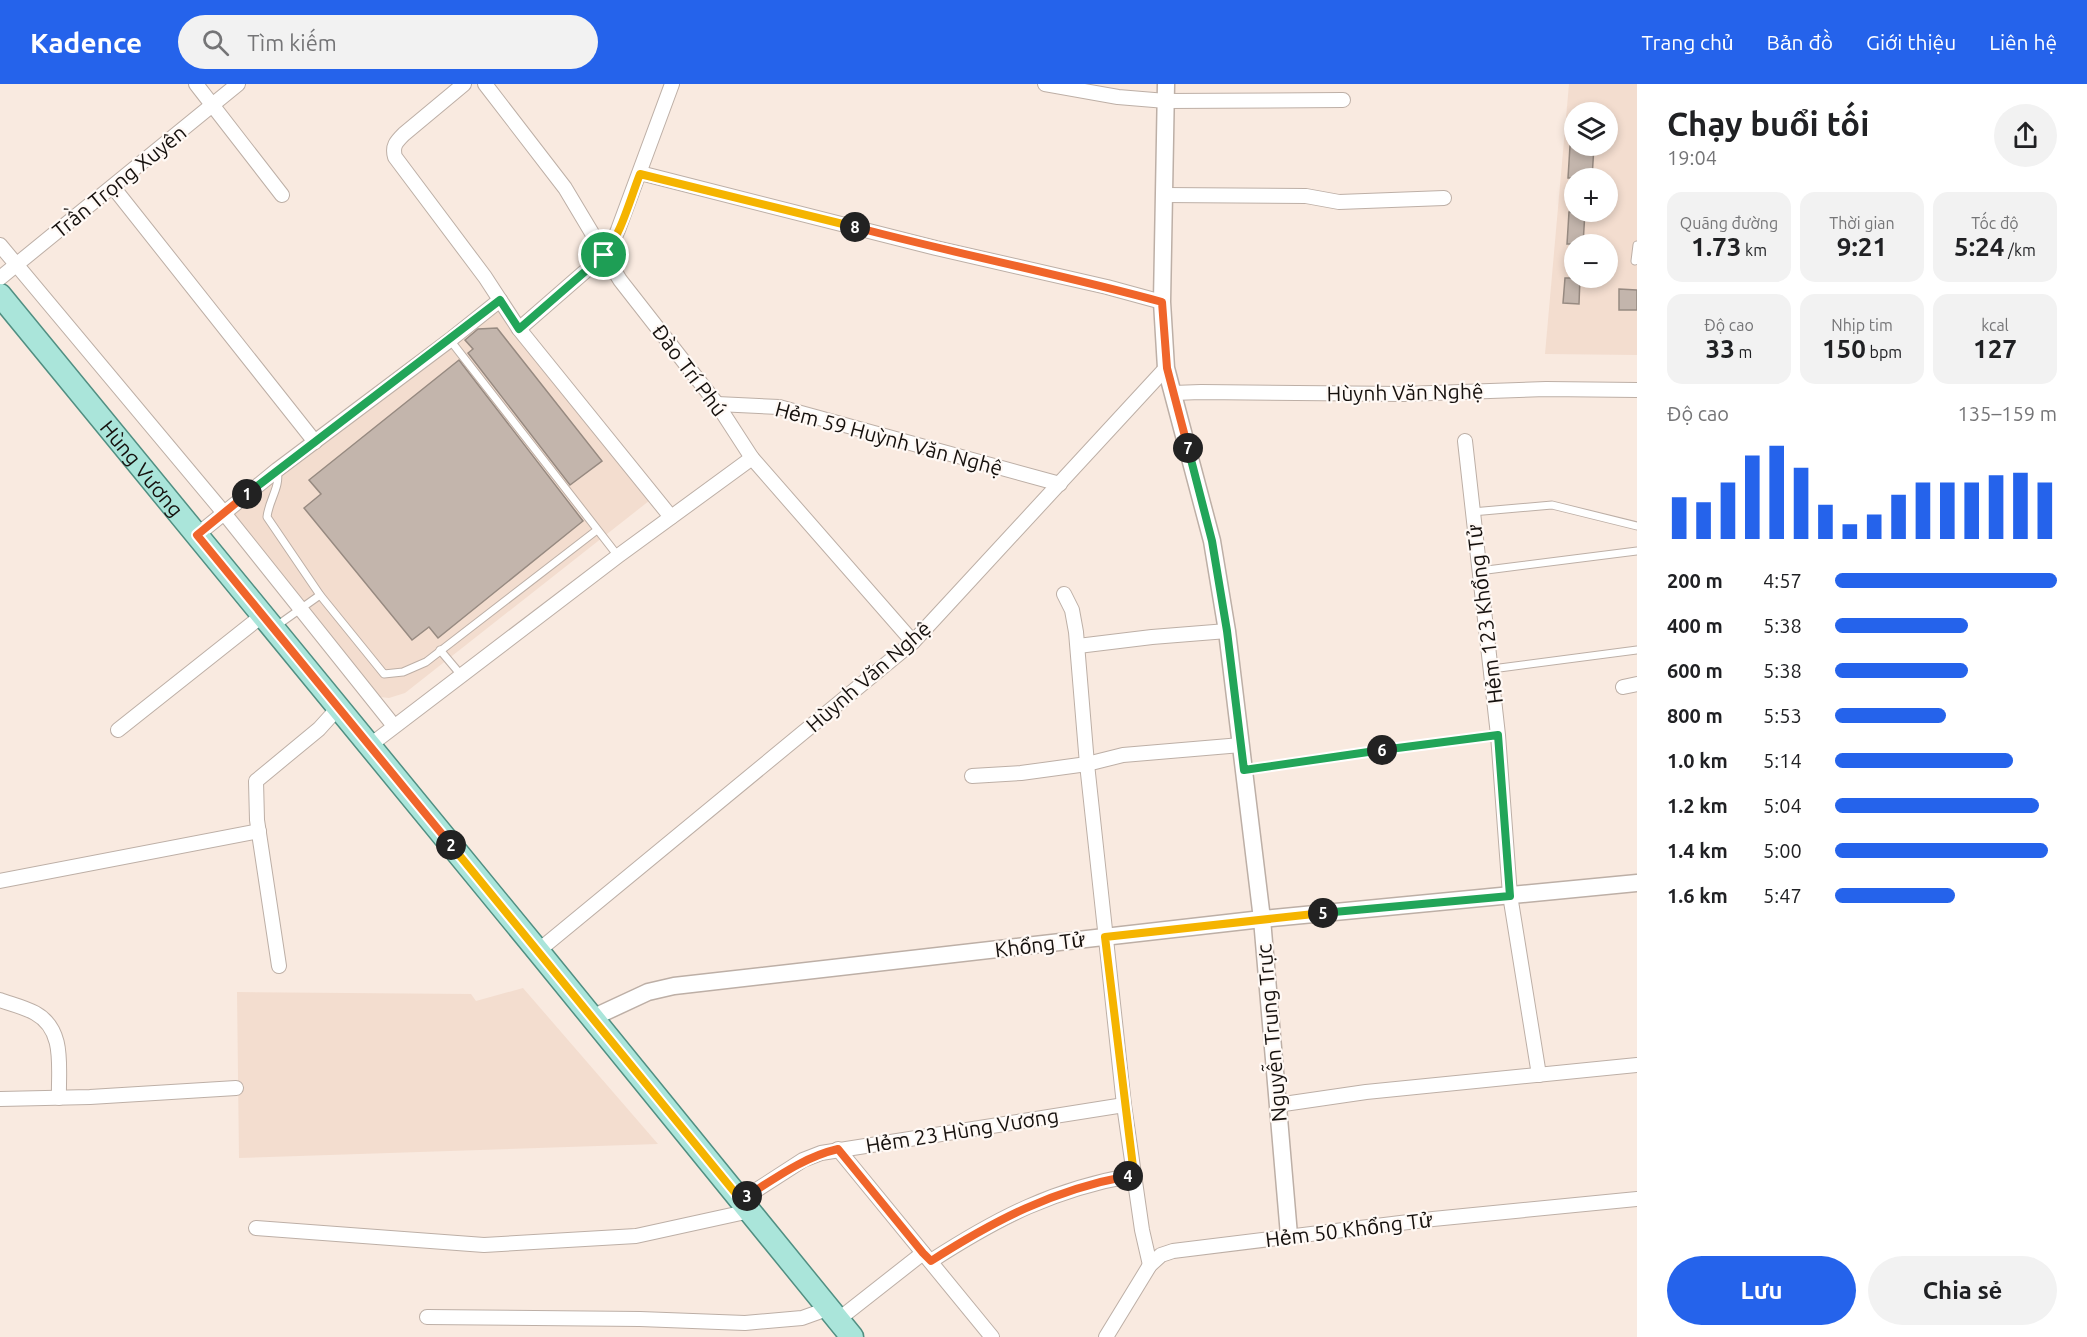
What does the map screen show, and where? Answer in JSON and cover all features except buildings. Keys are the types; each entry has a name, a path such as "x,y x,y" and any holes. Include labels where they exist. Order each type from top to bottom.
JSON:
{"main road":[{"name":"Hùng Vương","path":"0,295 840,1321"}],"street":[{"path":"196,84 282,195"},
{"name":"Trần Trọng Xuyên","path":"0,278 238,84"},
{"path":"464,84 395,143 393,150 395,157 485,276 519,329 671,517"},
{"name":"Đào Trí Phú","path":"485,84 564,188 620,280 717,404 752,458 913,642"},
{"path":"519,329 610,248 640,174 672,84"},
{"path":"1045,84 1118,97 1166,101 1343,100"},
{"name":"Nguyễn Trung Trực","path":"1166,84 1162,302 1167,368 1212,541 1227,631 1262,919 1289,1235"},
{"path":"640,174 1162,302"},
{"path":"113,187 315,442"},
{"path":"1164,195 1306,196 1339,202 1444,198"},
{"path":"0,245 224,513 394,726"},
{"path":"197,535 277,470 500,300"},
{"name":"Hùynh Văn Nghệ","path":"538,951 913,642 1167,368"},
{"name":"Hùynh Văn Nghệ","path":"1173,393 1404,394 1546,389 1637,390"},
{"name":"Hẻm 59 Huỳnh Văn Nghệ","path":"717,404 779,407 1060,484"},
{"name":"Hẻm 123 Khổng Tử","path":"1465,441 1492,669 1510,896 1539,1076"},
{"path":"369,746 618,556 752,458"},
{"path":"1064,594 1072,610 1078,646 1087,764 1105,937 1134,1175 1150,1265"},
{"path":"118,730 268,622"},
{"path":"1078,646 1227,631"},
{"path":"1623,687 1637,684"},
{"path":"279,966 259,831 255,781 319,729 339,708"},
{"path":"972,776 1021,773 1087,764 1123,755 1241,744"},
{"path":"0,881 259,831"},
{"name":"Khổng Tử","path":"592,1017 648,992 674,986 1262,919 1637,883"},
{"path":"0,1000 34,1012 44,1018 54,1030 58,1048 58,1098"},
{"path":"1277,1105 1366,1092 1637,1065"},
{"path":"0,1099 236,1088"},
{"name":"Hẻm 23 Hùng Vương","path":"746,1205 803,1160 821,1153 1125,1105"},
{"path":"838,1149 992,1337"},
{"path":"427,1317 640,1319 745,1323 802,1318 840,1321 927,1257 1034,1203 1098,1182 1134,1175"},
{"name":"Hẻm 50 Khổng Tử","path":"1106,1337 1150,1265 1161,1255 1173,1251 1289,1235 1637,1199"},
{"path":"256,1228 484,1245 636,1236 746,1205"}],"lane":[{"path":"1635,261 1637,245"},
{"path":"450,340 618,556"},
{"path":"277,470 278,484 268,503 267,517 320,595 384,674 403,672 426,662 597,530"},
{"path":"1472,512 1552,505 1637,526"},
{"path":"1479,571 1637,551"},
{"path":"268,622 300,609 320,595"},
{"path":"1492,669 1637,650"},
{"path":"440,651 461,675"},
{"path":"1244,770 1498,735"}],"shaded area":[{"path":"1569,84 1637,84 1637,355 1545,354 1564,140 1564,156 1618,156 1618,102 1567,102"},
{"path":"499,309 654,497 405,693 389,698 380,697 230,517 234,500"},
{"path":"523,988 658,1144 239,1158 237,992 471,994 476,1001"}],"route":[{"path":"640,174 1162,302 1167,368 1212,541 1227,631 1244,770 1498,735 1510,896 1262,919 1105,937 1134,1175 1098,1182 1034,1203 978,1231 931,1261 838,1149 803,1160 741,1200 197,535 277,470 500,300 519,329 604,255 610,248 618,230 640,174"}]}
